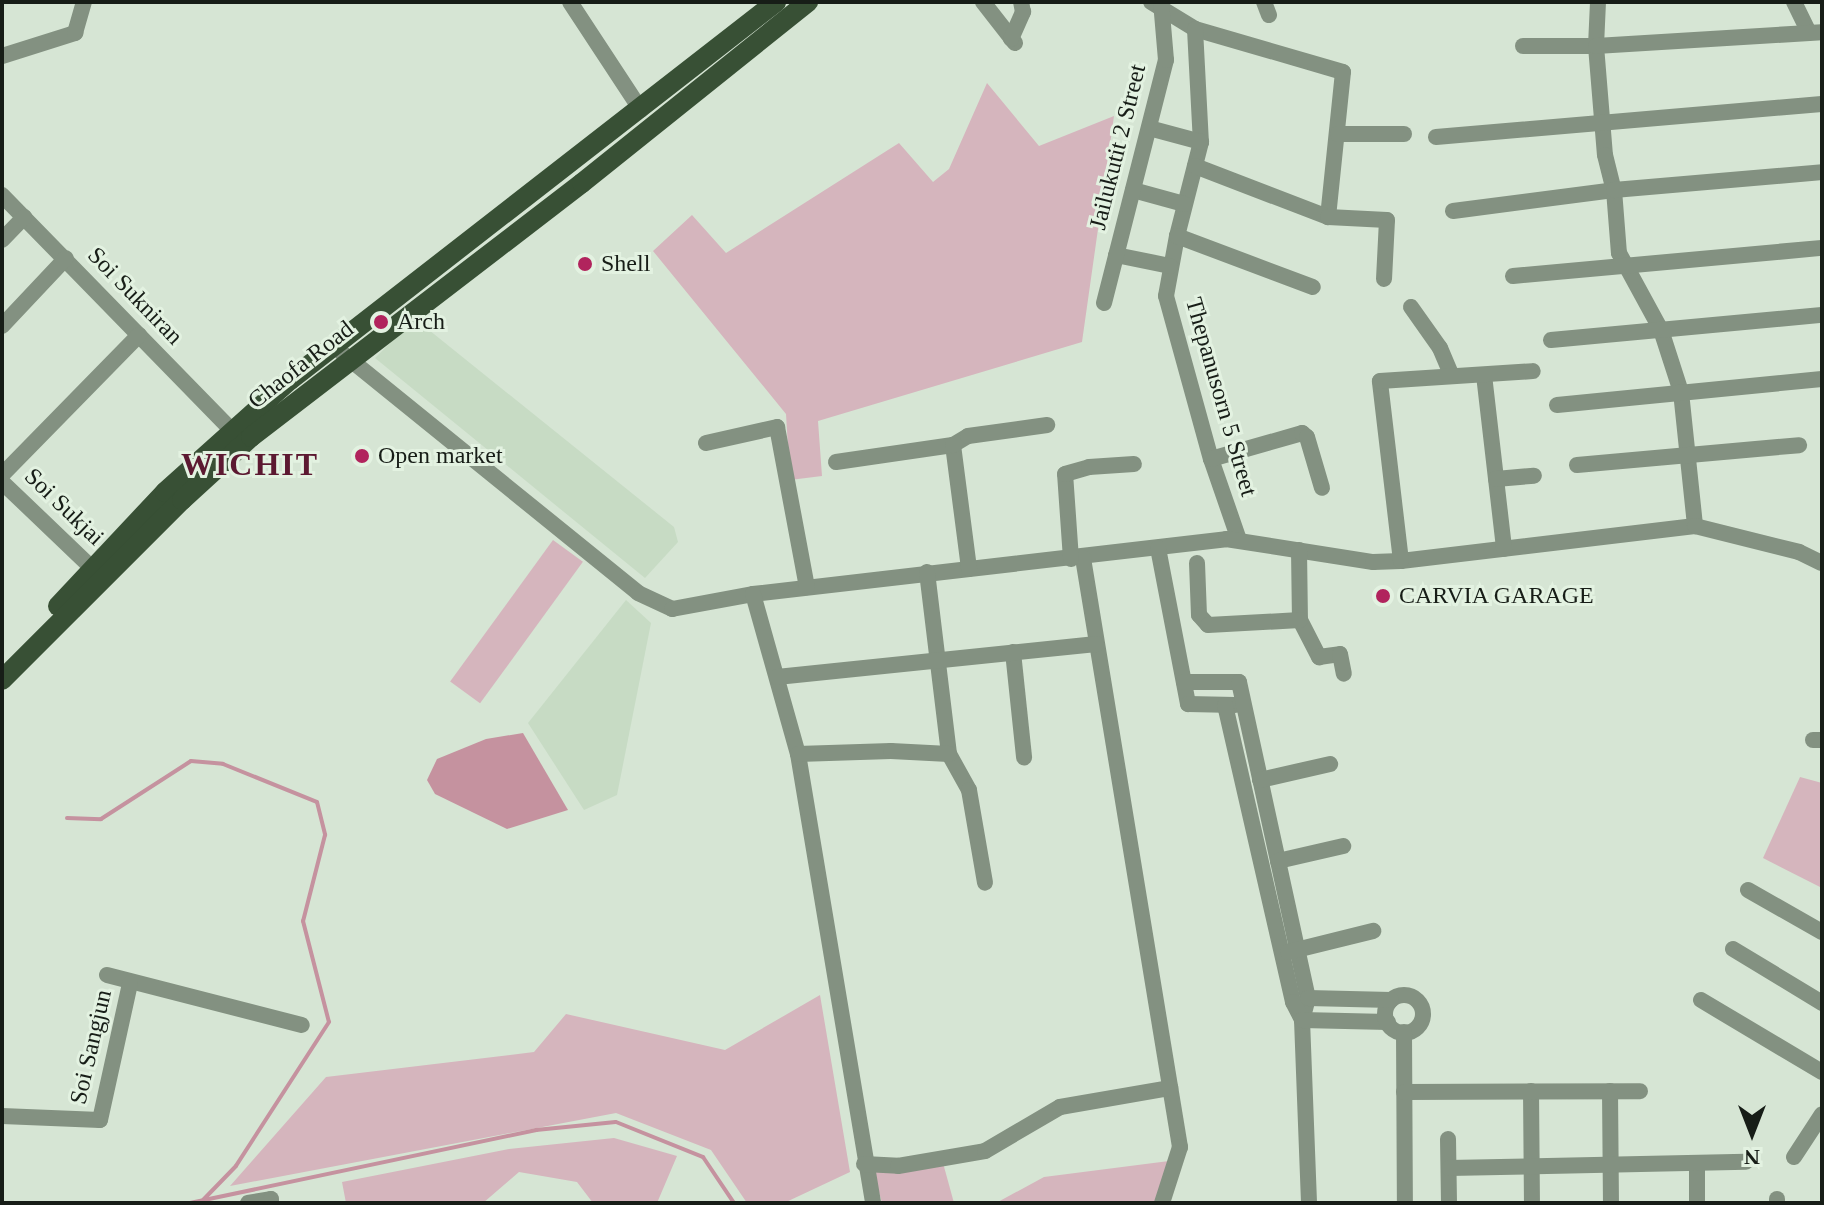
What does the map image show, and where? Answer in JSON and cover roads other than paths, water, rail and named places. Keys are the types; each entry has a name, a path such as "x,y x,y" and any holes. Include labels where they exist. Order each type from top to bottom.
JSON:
{"main road":[{"name":"Chaofa Road","path":"2,668 165,492 232,431 332,346 641,110 776,2"},
{"name":"Chaofa Road","path":"2,680 182,500 251,437 582,183 808,2"}],"street":[{"path":"2,56 75,33 84,2"},
{"path":"570,2 641,110"},
{"path":"983,2 1013,41 1023,12 1021,2"},
{"path":"1598,2 1596,46 1605,155 1614,190 1619,253 1661,330 1681,392 1695,526"},
{"path":"1794,2 1816,33"},
{"path":"1158,3 1195,29 1343,72 1328,217"},
{"name":"Jailukutit 2 Street","path":"1104,303 1166,60 1158,3"},
{"name":"Thepanusorn 5 Street","path":"1195,29 1201,142 1184,204 1166,296 1211,459 1239,540"},
{"path":"1523,46 1596,46 1816,33"},
{"path":"1436,137 1822,104"},
{"path":"1149,128 1201,142"},
{"path":"1338,134 1404,134"},
{"path":"1195,166 1328,217 1387,220 1384,279"},
{"path":"1453,211 1614,190 1822,172"},
{"path":"1133,190 1184,204"},
{"name":"Soi Sukniran","path":"2,195 232,431"},
{"path":"2,240 24,217"},
{"path":"1177,236 1313,287"},
{"path":"1513,276 1822,248"},
{"path":"1116,255 1170,266"},
{"path":"2,326 66,258"},
{"path":"1411,307 1440,348 1452,376"},
{"path":"1551,340 1822,315"},
{"path":"2,475 139,335"},
{"path":"332,346 638,593 672,609 753,594 927,572 1239,540 1373,562 1695,526 1799,552 1822,563"},
{"path":"1401,561 1380,381 1533,371"},
{"path":"1484,375 1504,549"},
{"path":"1557,405 1822,379"},
{"path":"836,462 953,445 968,436 1047,425"},
{"path":"706,443 777,427 807,587"},
{"path":"1211,459 1302,433 1307,437 1322,488"},
{"path":"953,445 969,569"},
{"path":"1577,465 1799,445"},
{"path":"1134,464 1089,467 1065,474 1180,1147 1162,1203"},
{"path":"1496,479 1534,476"},
{"name":"Soi Sukjai","path":"2,482 92,568"},
{"path":"1158,548 1188,704 1244,705"},
{"path":"1299,550 1300,620 1319,657 1340,654 1344,674"},
{"path":"1197,563 1199,615 1208,625 1300,620"},
{"path":"927,572 935,659 949,754 969,790 985,883"},
{"path":"753,594 798,754 864,1164 873,1203"},
{"path":"777,677 1096,644"},
{"path":"1013,652 1024,757"},
{"path":"1184,682 1239,682 1278,861 1290,951 1293,1002 1302,1020"},
{"path":"1225,705 1290,951 1308,998 1302,1020 1309,1203"},
{"path":"798,754 891,751 949,754"},
{"path":"1260,780 1330,764"},
{"path":"1278,861 1343,846"},
{"path":"1748,890 1822,932"},
{"path":"1290,951 1373,931"},
{"path":"1733,949 1822,1003"},
{"path":"107,975 130,984 302,1025"},
{"name":"Soi Sangjun","path":"2,1116 100,1120 130,984"},
{"path":"1302,1020 1388,1022 1404,1032 1413,1030 1421,1022 1421,1005 1407,995 1391,1000 1308,998"},
{"path":"1388,1022 1386,1011 1391,1000"},
{"path":"1701,1000 1822,1072"},
{"path":"1404,1032 1405,1203"},
{"path":"864,1164 898,1166 985,1151 1060,1107 1170,1088"},
{"path":"1531,1091 1532,1203"},
{"path":"1610,1091 1611,1203"},
{"path":"1404,1092 1640,1091"},
{"path":"1794,1157 1822,1114"},
{"path":"1448,1139 1449,1203"},
{"path":"1449,1168 1746,1162"},
{"path":"1697,1163 1697,1203"},
{"path":"248,1203 271,1199 271,1203"}],"waterway":[{"path":"67,818 101,819 191,761 223,764 317,802 325,835 303,921 329,1022 236,1166 203,1200"},
{"path":"190,1203 536,1130 616,1122 703,1157 734,1203"}],"place":[{"name":"Shell","path":"585,264"},
{"name":"Arch","path":"381,322"},
{"name":"Open market","path":"362,456"},
{"name":"CARVIA GARAGE","path":"1383,596"}],"district":[{"name":"WICHIT","path":"250,464"}]}
